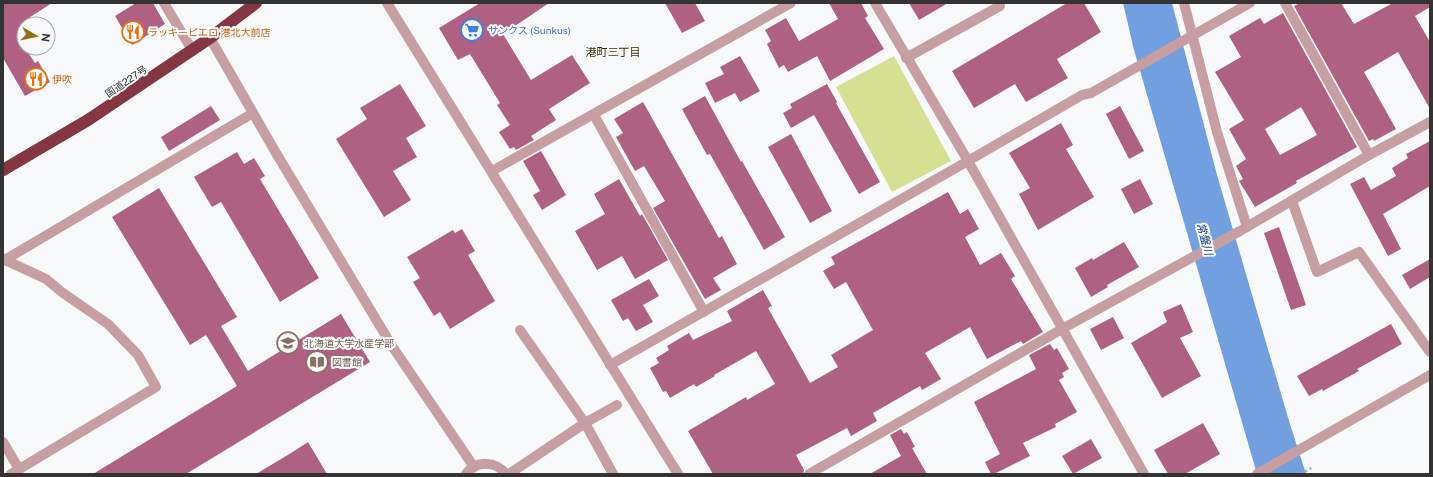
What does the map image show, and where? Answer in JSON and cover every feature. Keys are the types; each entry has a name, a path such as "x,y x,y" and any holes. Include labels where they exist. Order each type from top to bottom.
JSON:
{"highway":[{"name":"国道227号","path":"3,170 88,120 210,38 256,3"}],"street":[{"path":"164,3 192,50"},
{"path":"388,3 678,474"},
{"path":"492,171 791,3"},
{"path":"874,3 968,161 1144,474"},
{"path":"1184,3 1190,37 1243,229"},
{"path":"610,365 1082,95 1091,93 1250,3"},
{"path":"1285,3 1369,155"},
{"path":"906,58 1000,6"},
{"path":"210,38 252,113 392,346 470,470 481,464 488,463 496,465 506,474"},
{"path":"3,261 252,113"},
{"path":"594,115 704,312"},
{"path":"809,474 1062,329 1243,229 1369,155 1430,122"},
{"path":"1292,201 1317,272 1359,252 1430,352"},
{"path":"3,261 46,280 108,324 138,355 156,387 15,471 3,442"},
{"path":"520,330 585,423 613,474"},
{"path":"1257,474 1430,375"},
{"path":"509,474 585,423 616,405"}],"path":[{"path":"1301,474 1313,468"}],"green space":[{"path":"894,56 951,161 892,192 836,87"}],"water":[{"name":"常盤川","path":"1123,3 1172,3 1217,175 1306,474 1257,474 1134,50"}],"building":[{"path":"3,3 52,3 32,16 16,16 16,56 30,56 35,63 38,61 50,82 25,96 3,58"},
{"path":"136,3 153,3 165,24 132,45 115,16"},
{"path":"480,3 549,3 503,34 531,80 572,55 590,83 549,109 556,120 531,136 534,140 516,150 514,147 510,149 499,132 510,125 497,105 500,103 470,54 458,60 439,28"},
{"path":"665,3 695,3 705,21 682,33"},
{"path":"829,3 861,3 868,16 865,18 884,49 830,81 817,56 788,72 784,65 779,68 767,44 771,41 765,30 786,18 799,41 838,19"},
{"path":"909,3 948,3 919,20"},
{"path":"1067,3 1084,3 1101,32 1057,59 1068,78 1026,102 1015,84 974,108 952,71"},
{"path":"1300,3 1341,3 1354,24 1393,3 1430,3 1430,7 1415,16 1430,42 1430,109 1398,52 1364,72 1396,129 1374,141 1373,139 1369,141 1294,6"},
{"path":"1283,13 1357,147 1296,181 1297,183 1255,207 1239,181 1243,179 1236,166 1246,159 1229,129 1244,120 1215,72 1241,57 1229,36 1260,18 1264,24","holes":["1301,107 1317,135 1280,155 1265,129"]},
{"path":"740,56 760,91 740,102 735,93 715,103 705,83 724,74 720,67"},
{"path":"400,84 426,126 406,138 417,157 393,171 411,200 384,217 336,139 367,119 360,108"},
{"path":"827,84 880,182 859,194 814,115 791,128 783,113 792,108 790,104"},
{"path":"705,96 741,162 742,161 785,237 764,250 710,154 707,155 682,109"},
{"path":"643,102 719,238 722,236 737,264 713,278 721,290 705,299 653,208 665,201 644,166 635,171 616,137 623,133 614,119"},
{"path":"211,106 220,120 169,151 161,137"},
{"path":"1120,106 1144,151 1129,159 1106,114"},
{"path":"1061,123 1073,145 1066,149 1094,197 1038,230 1019,194 1030,188 1009,153"},
{"path":"791,134 832,211 810,223 768,147"},
{"path":"1430,141 1430,186 1383,214 1401,249 1388,256 1350,184 1364,177 1371,190 1396,176 1392,168 1408,158 1406,154"},
{"path":"541,151 566,195 542,210 533,195 540,191 523,161"},
{"path":"237,152 244,164 254,158 265,176 260,179 319,278 280,302 221,202 212,207 194,177"},
{"path":"619,179 640,216 642,214 668,260 635,279 622,256 597,270 575,231 605,214 594,194"},
{"path":"1140,179 1153,204 1134,214 1121,189"},
{"path":"159,188 237,317 221,326 248,371 341,314 370,362 186,474 93,474 237,386 206,335 190,345 112,217"},
{"path":"948,192 960,214 968,209 979,229 965,237 980,265 1001,253 1015,276 1011,279 1043,332 1023,344 1021,341 987,359 970,327 925,353 941,379 922,390 920,386 873,413 877,421 851,436 847,428 796,455 804,470 803,474 713,474 688,431 746,397 747,400 775,384 756,351 696,387 694,384 670,398 666,391 663,392 650,368 659,363 656,358 669,350 667,346 689,333 693,340 732,321 727,311 763,290 772,306 768,308 810,383 838,367 831,355 873,330 846,282 834,289 823,271 835,264 831,257"},
{"path":"1279,227 1306,305 1291,310 1264,233"},
{"path":"462,229 475,251 468,255 495,301 450,329 440,312 434,316 413,282 420,278 407,257 453,230 455,233"},
{"path":"1124,242 1139,267 1107,285 1108,287 1091,297 1075,268 1092,258 1093,260"},
{"path":"1430,259 1430,277 1410,289 1402,275"},
{"path":"649,279 659,296 643,305 653,322 636,331 628,318 623,321 611,300"},
{"path":"1181,304 1193,332 1180,338 1201,376 1162,398 1131,343 1167,322 1163,312"},
{"path":"1113,317 1124,338 1101,350 1090,329"},
{"path":"1391,324 1402,344 1357,369 1359,371 1323,391 1322,389 1309,396 1297,376"},
{"path":"1050,344 1054,350 1057,348 1069,369 1062,373 1064,377 1059,380 1077,412 1055,424 1056,427 1023,443 1030,456 994,474 991,474 985,462 1000,454 974,402 1036,369 1029,355"},
{"path":"1203,423 1220,454 1185,474 1168,474 1154,450"},
{"path":"901,429 904,434 907,432 915,447 912,448 927,474 870,474 901,456 890,435"},
{"path":"1091,439 1102,458 1073,474 1062,456"},
{"path":"308,442 327,474 256,474 291,453"}],"place":[{"name":"サンクス (Sunkus)","path":"472,30"},
{"name":"ラッキーピエロ 港北大前店","path":"133,32"},
{"name":"伊吹","path":"36,79"},
{"name":"北海道大学水産学部","path":"288,343"},
{"name":"図書館","path":"317,362"}],"district":[{"name":"港町三丁目","path":"613,52"}]}
